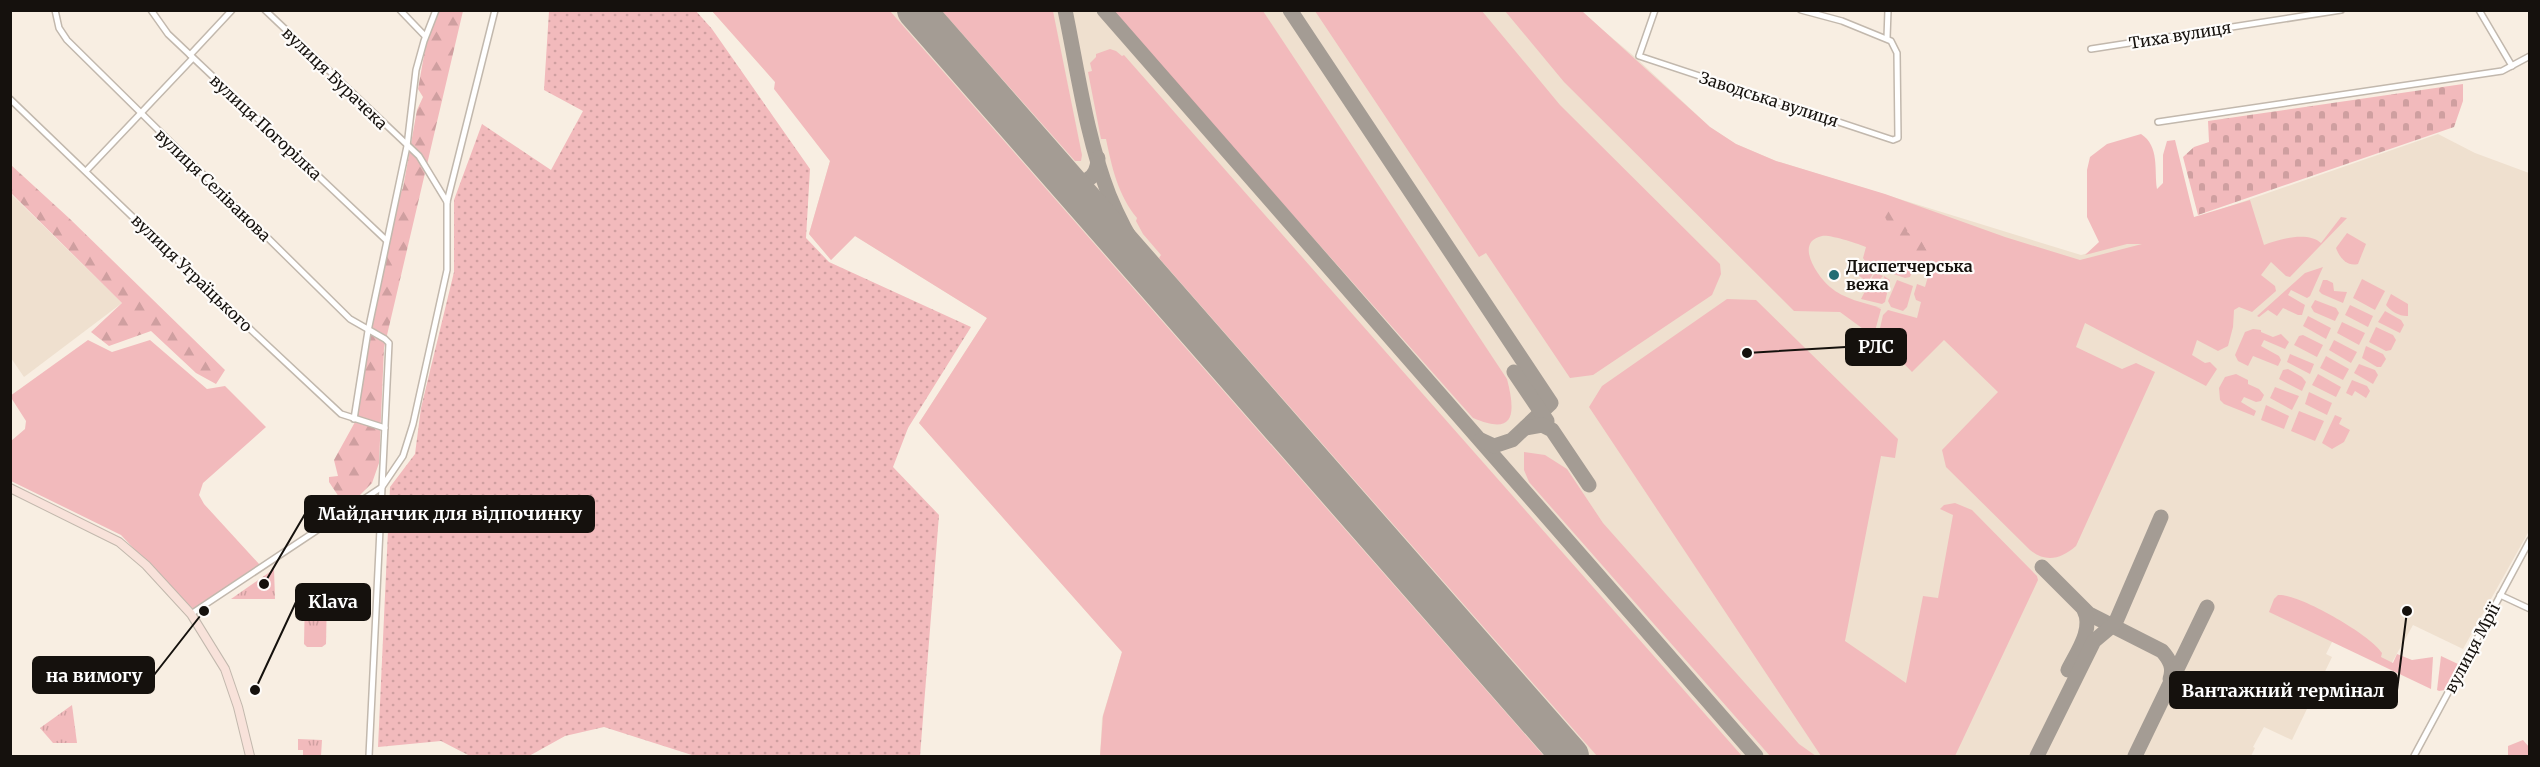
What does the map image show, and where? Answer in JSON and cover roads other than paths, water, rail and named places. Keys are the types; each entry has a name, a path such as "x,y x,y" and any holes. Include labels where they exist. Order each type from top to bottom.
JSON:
{"street":[{"name":"вулиця Селіванова","path":"55,10 59,28 67,40 141,115 350,319 389,343 385,428"},
{"name":"вулиця Погорілка","path":"151,10 155,19 191,56 386,240"},
{"path":"87,171 141,115 232,10"},
{"name":"вулиця Бурачека","path":"265,10 419,156 447,202"},
{"path":"400,10 425,36"},
{"path":"354,418 368,331 407,146 416,70 425,36 436,10"},
{"path":"191,614 382,487 403,456 447,270 447,202 495,10"},
{"name":"Заводська вулиця","path":"1655,10 1640,56 1893,140 1898,138 1897,53 1887,38"},
{"path":"1801,10 1842,21 1887,38 1888,10"},
{"name":"Тиха вулиця","path":"2091,49 2341,10"},
{"path":"2479,10 2512,66"},
{"path":"2158,122 2502,71 2529,56"},
{"name":"вулиця Уграїцького","path":"10,99 218,299 337,409 354,418 385,428"},
{"path":"369,756 385,428"},
{"path":"10,488 119,542 146,565 191,614 225,669 238,707 250,756"},
{"name":"вулиця Мрії","path":"2414,756 2529,540"},
{"path":"2500,595 2529,609"}],"place":[{"name":"Диспетчерська вежа","path":"1834,275"},
{"name":"РЛС","path":"1747,353"},
{"name":"Майданчик для відпочинку","path":"264,584"},
{"name":"на вимогу","path":"204,611"},
{"name":"Вантажний термінал","path":"2407,611"},
{"name":"Klava","path":"255,690"}]}
